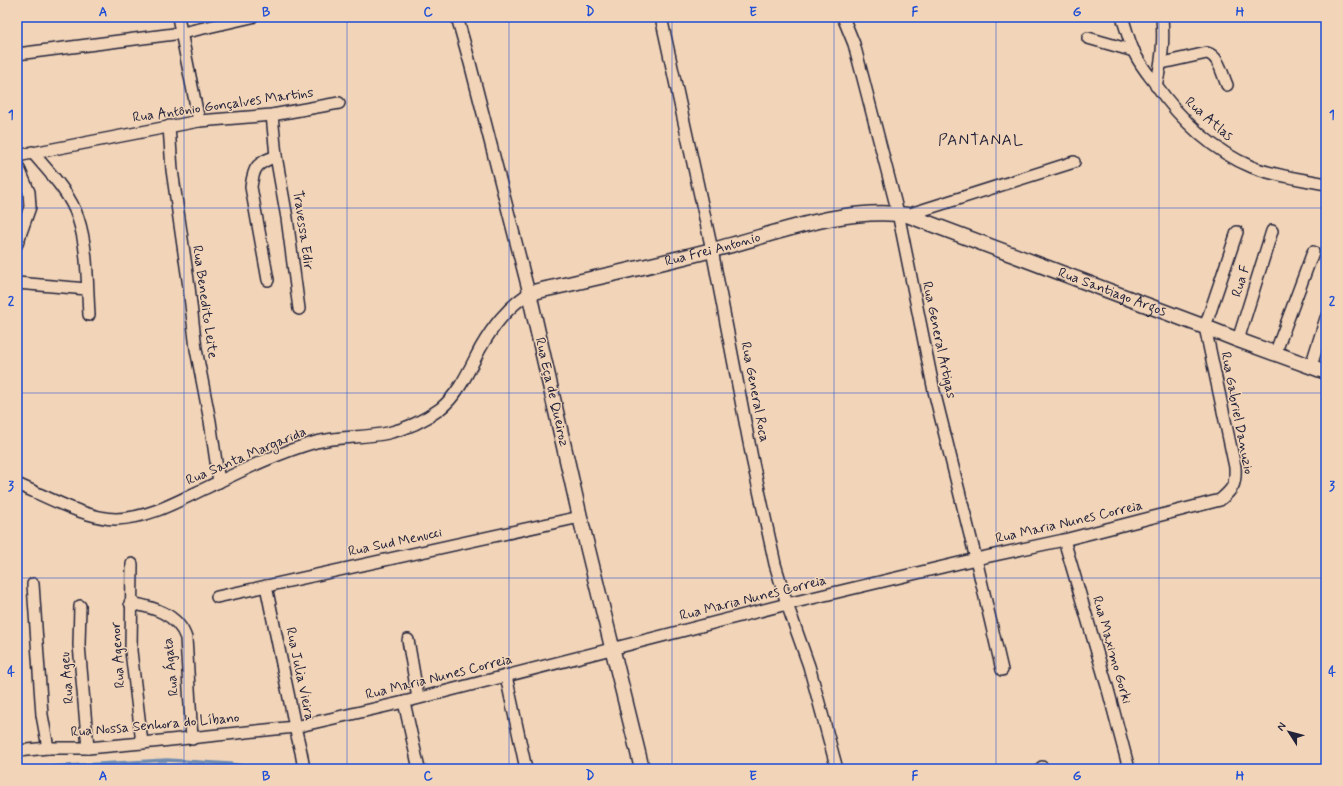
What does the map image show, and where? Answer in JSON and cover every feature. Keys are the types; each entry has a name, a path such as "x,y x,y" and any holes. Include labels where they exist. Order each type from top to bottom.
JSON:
{"street":[{"path":"178,17 199,121"},
{"path":"17,54 182,33 252,17"},
{"name":"Rua Eça de Queiroz","path":"457,17 529,293 580,517 642,769"},
{"name":"Rua General Roca","path":"661,17 712,250 754,466 775,564 787,604 810,666 837,769"},
{"name":"Rua General Artigas","path":"843,17 854,44 903,214 934,391 1002,670"},
{"name":"Rua Atlas","path":"1122,17 1134,51 1143,67 1172,107 1196,132 1220,150 1253,168 1277,175 1326,184"},
{"path":"1156,86 1162,63 1164,41 1162,17"},
{"path":"1088,38 1134,51"},
{"path":"1162,63 1207,53 1212,54 1227,85"},
{"name":"Rua Antônio Gonçalves Martins","path":"17,156 199,121 272,115 339,103"},
{"name":"Travessa Edir","path":"272,115 276,156 287,218 299,309"},
{"name":"Rua Benedito Leite","path":"169,126 172,170 189,287 196,349 210,421 219,482"},
{"path":"32,152 54,178 78,217 84,242 89,316"},
{"path":"268,280 251,186 253,172 261,163 276,156"},
{"name":"Rua Frei Antonio","path":"529,293 712,250 836,217 869,214 903,214 1074,162"},
{"path":"17,164 29,192 30,207 17,244"},
{"name":"Rua Santiago Argos","path":"903,214 1205,326 1274,354 1326,372"},
{"name":"Rua F","path":"1238,340 1272,231"},
{"path":"1205,326 1237,232"},
{"path":"1274,354 1313,252"},
{"path":"17,284 87,289"},
{"name":"Rua Santa Margarida","path":"17,484 98,518 117,519 135,517 158,511 280,455 317,442 388,433 423,420 441,408 453,395 466,376 492,330 506,311 514,303 529,293"},
{"path":"1311,366 1326,318"},
{"name":"Rua Gabriel Danuzio","path":"1205,326 1235,468 1234,486 1220,500"},
{"name":"Rua Maria Nunes Correia","path":"295,727 404,702 787,604 976,559 1064,540 1220,500"},
{"name":"Rua Sud Menucci","path":"217,597 580,517"},
{"name":"Rua Maximo Gorki","path":"1064,540 1107,686 1129,769"},
{"name":"Rua Agenor","path":"132,564 130,603 131,651 142,744"},
{"path":"33,584 42,715 48,748"},
{"name":"Rua Julia Vieira","path":"266,586 304,768"},
{"name":"Rua Ágata","path":"130,603 162,611 171,617 183,630 186,638 192,738"},
{"name":"Rua Ageu","path":"80,606 79,645 88,748"},
{"path":"408,640 418,698"},
{"path":"506,676 526,769"},
{"path":"404,702 419,769"},
{"name":"Rua Nossa Senhora do Líbano","path":"17,751 48,748 88,748 142,744 295,727"}],"waterway":[{"path":"17,769 167,760 230,764 263,769"}],"district":[{"name":"PANTANAL","path":"981,140"}]}
